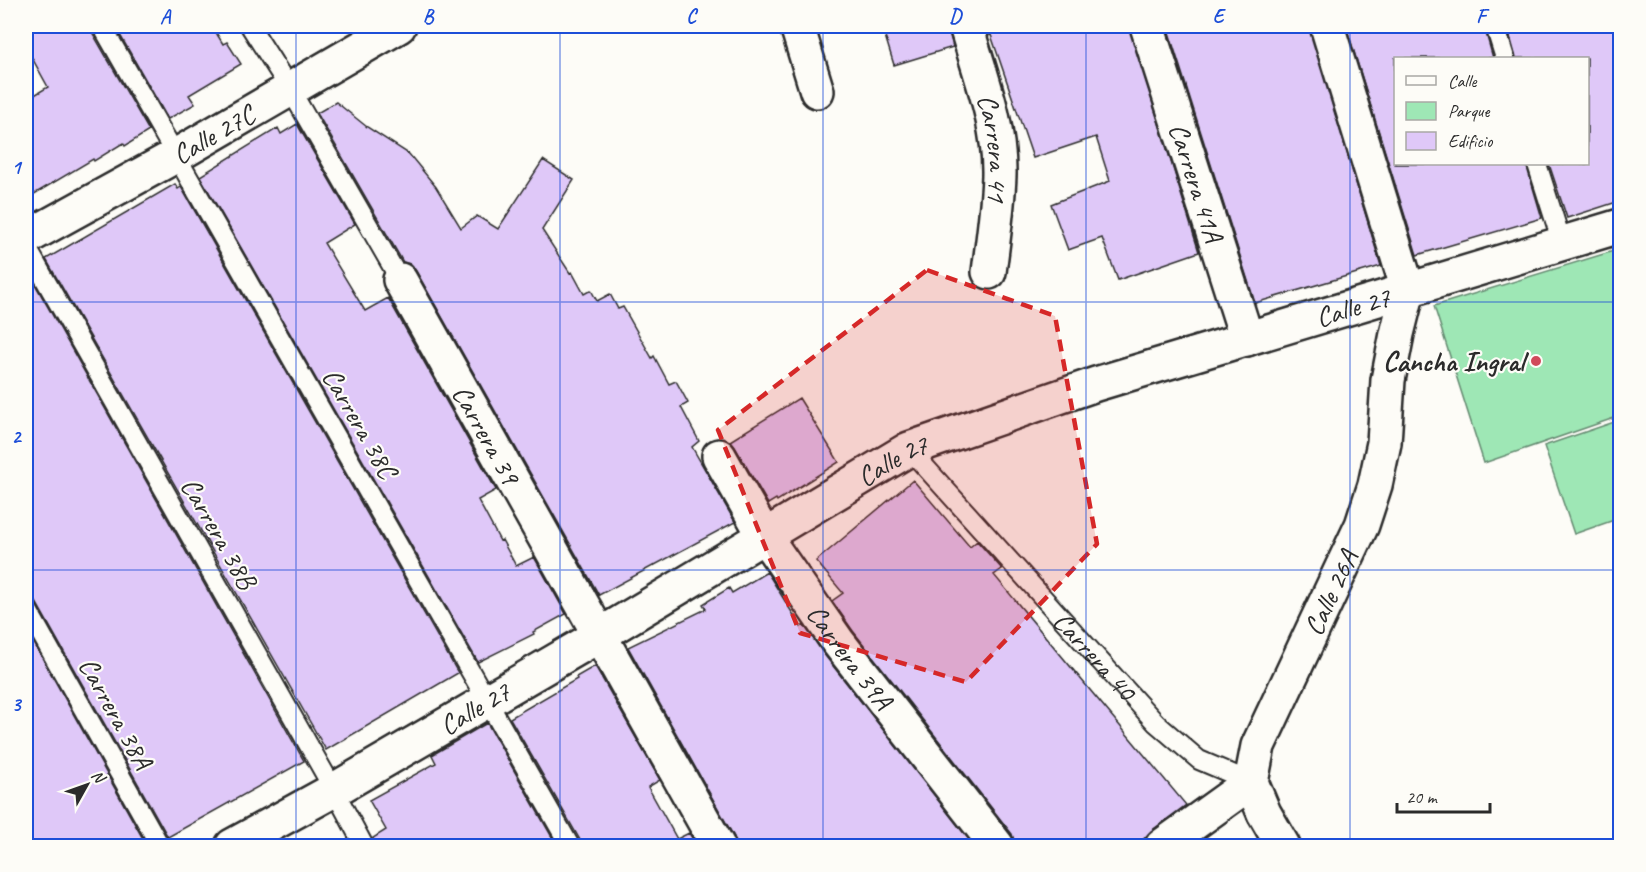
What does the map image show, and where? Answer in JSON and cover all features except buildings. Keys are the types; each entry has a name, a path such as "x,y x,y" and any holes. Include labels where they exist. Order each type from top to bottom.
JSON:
{"street":[{"name":"Calle 27C","path":"26,238 177,155 399,26"},
{"path":"797,26 817,92"},
{"name":"Carrera 41","path":"966,26 991,108 997,147 999,174 990,272"},
{"name":"Carrera 41A","path":"1147,26 1246,339"},
{"path":"1327,26 1408,290"},
{"name":"Calle 27","path":"232,846 334,790 600,635 909,449 1096,384 1620,226"},
{"name":"Carrera 39","path":"400,280 718,846"},
{"name":"Calle 26A","path":"1251,782 1258,746 1348,557 1372,495 1384,443 1388,380 1408,290"},
{"name":"Carrera 39A","path":"719,456 765,537 838,642 997,846"},
{"path":"1162,846 1251,782 1264,813 1283,846"}],"lane":[{"name":"Carrera 38C","path":"102,26 570,846"},
{"name":"Carrera 39","path":"250,26 290,89 400,280"},
{"path":"1495,26 1505,57"},
{"path":"1538,165 1562,243"},
{"name":"Carrera 38B","path":"26,246 364,846"},
{"name":"Carrera 40","path":"909,449 1156,723 1200,759 1251,782"},
{"name":"Carrera 38A","path":"26,607 160,846"}],"highlighted area":[{"path":"927,270 1055,316 1097,544 966,682 800,633 718,430"}],"green space":[{"name":"Cancha Ingral","path":"1620,249 1620,416 1484,463 1434,306"},
{"name":"Cancha Ingral","path":"1620,420 1620,518 1574,534 1544,446"}],"place":[{"name":"Cancha Ingral","path":"1536,361"}]}
